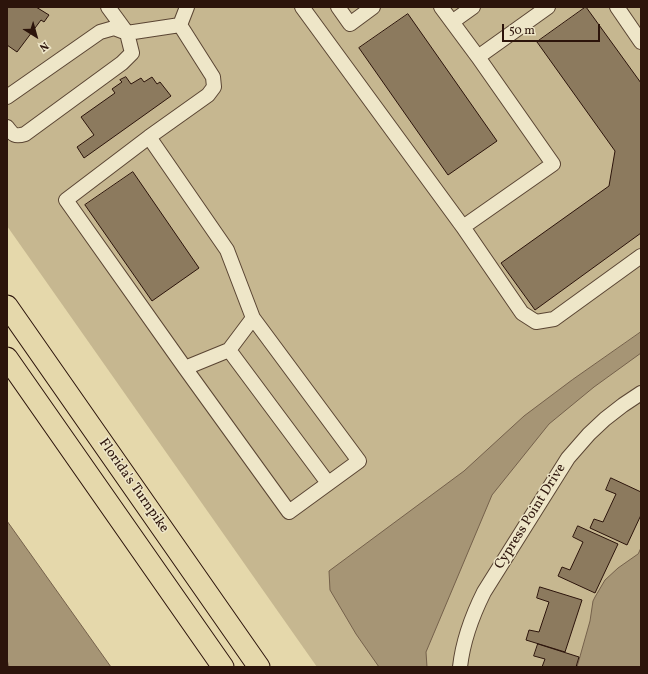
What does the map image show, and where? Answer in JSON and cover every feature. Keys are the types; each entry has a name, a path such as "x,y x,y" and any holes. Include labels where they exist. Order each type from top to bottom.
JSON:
{"highway":[{"name":"Florida's Turnpike","path":"7,306 259,667"},
{"path":"7,358 223,667"}],"street":[{"path":"7,127 12,134 19,136 25,134 122,63 132,53 127,33 108,7"},
{"path":"180,25 187,7"},
{"path":"302,7 463,227 522,313 536,322 554,319 641,256"},
{"path":"338,7 350,24 373,7"},
{"path":"441,7 553,164 463,227"},
{"path":"452,22 473,7"},
{"path":"478,57 548,7"},
{"path":"617,7 641,42"},
{"path":"7,97 100,32 114,28 127,33 180,25"},
{"path":"149,137 227,250 253,318 359,461 288,512 66,200 149,137 208,95 214,87 212,77 180,25"},
{"path":"185,368 229,350 253,318"},
{"path":"229,350 328,483"},
{"name":"Cypress Point Drive","path":"460,667 461,655 466,636 475,610 484,592 568,458 589,434 605,419 641,393"}],"shaded area":[{"path":"7,7 641,7 641,667 317,667 7,226"},
{"path":"641,332 641,353 594,387 549,424 492,495 426,652 427,667 379,667 356,634 330,590 329,571 464,471 524,416 572,380"},
{"path":"7,521 111,667 9,667 7,660"},
{"path":"641,548 641,667 577,667 595,597 605,580 618,568 638,554"}],"building":[{"path":"7,7 36,7 49,15 44,22 41,20 17,52 7,45"},
{"path":"586,7 641,83 641,233 535,310 501,263 609,186 615,151 537,42"},
{"path":"408,14 497,141 448,175 359,48"},
{"path":"126,77 131,84 141,78 144,82 152,77 157,84 160,82 171,96 84,158 77,147 94,135 81,117 115,93 112,89 122,82 120,80"},
{"path":"133,172 199,268 152,301 85,205"},
{"path":"611,478 641,492 641,515 627,545 590,528 594,519 603,522 616,494 606,490"},
{"path":"578,526 618,544 595,593 558,576 562,567 570,570 583,542 573,537"},
{"path":"540,587 582,600 565,652 526,640 529,630 539,632 549,602 537,598"},
{"path":"538,644 579,657 576,667 542,667 545,659 534,656"}]}
